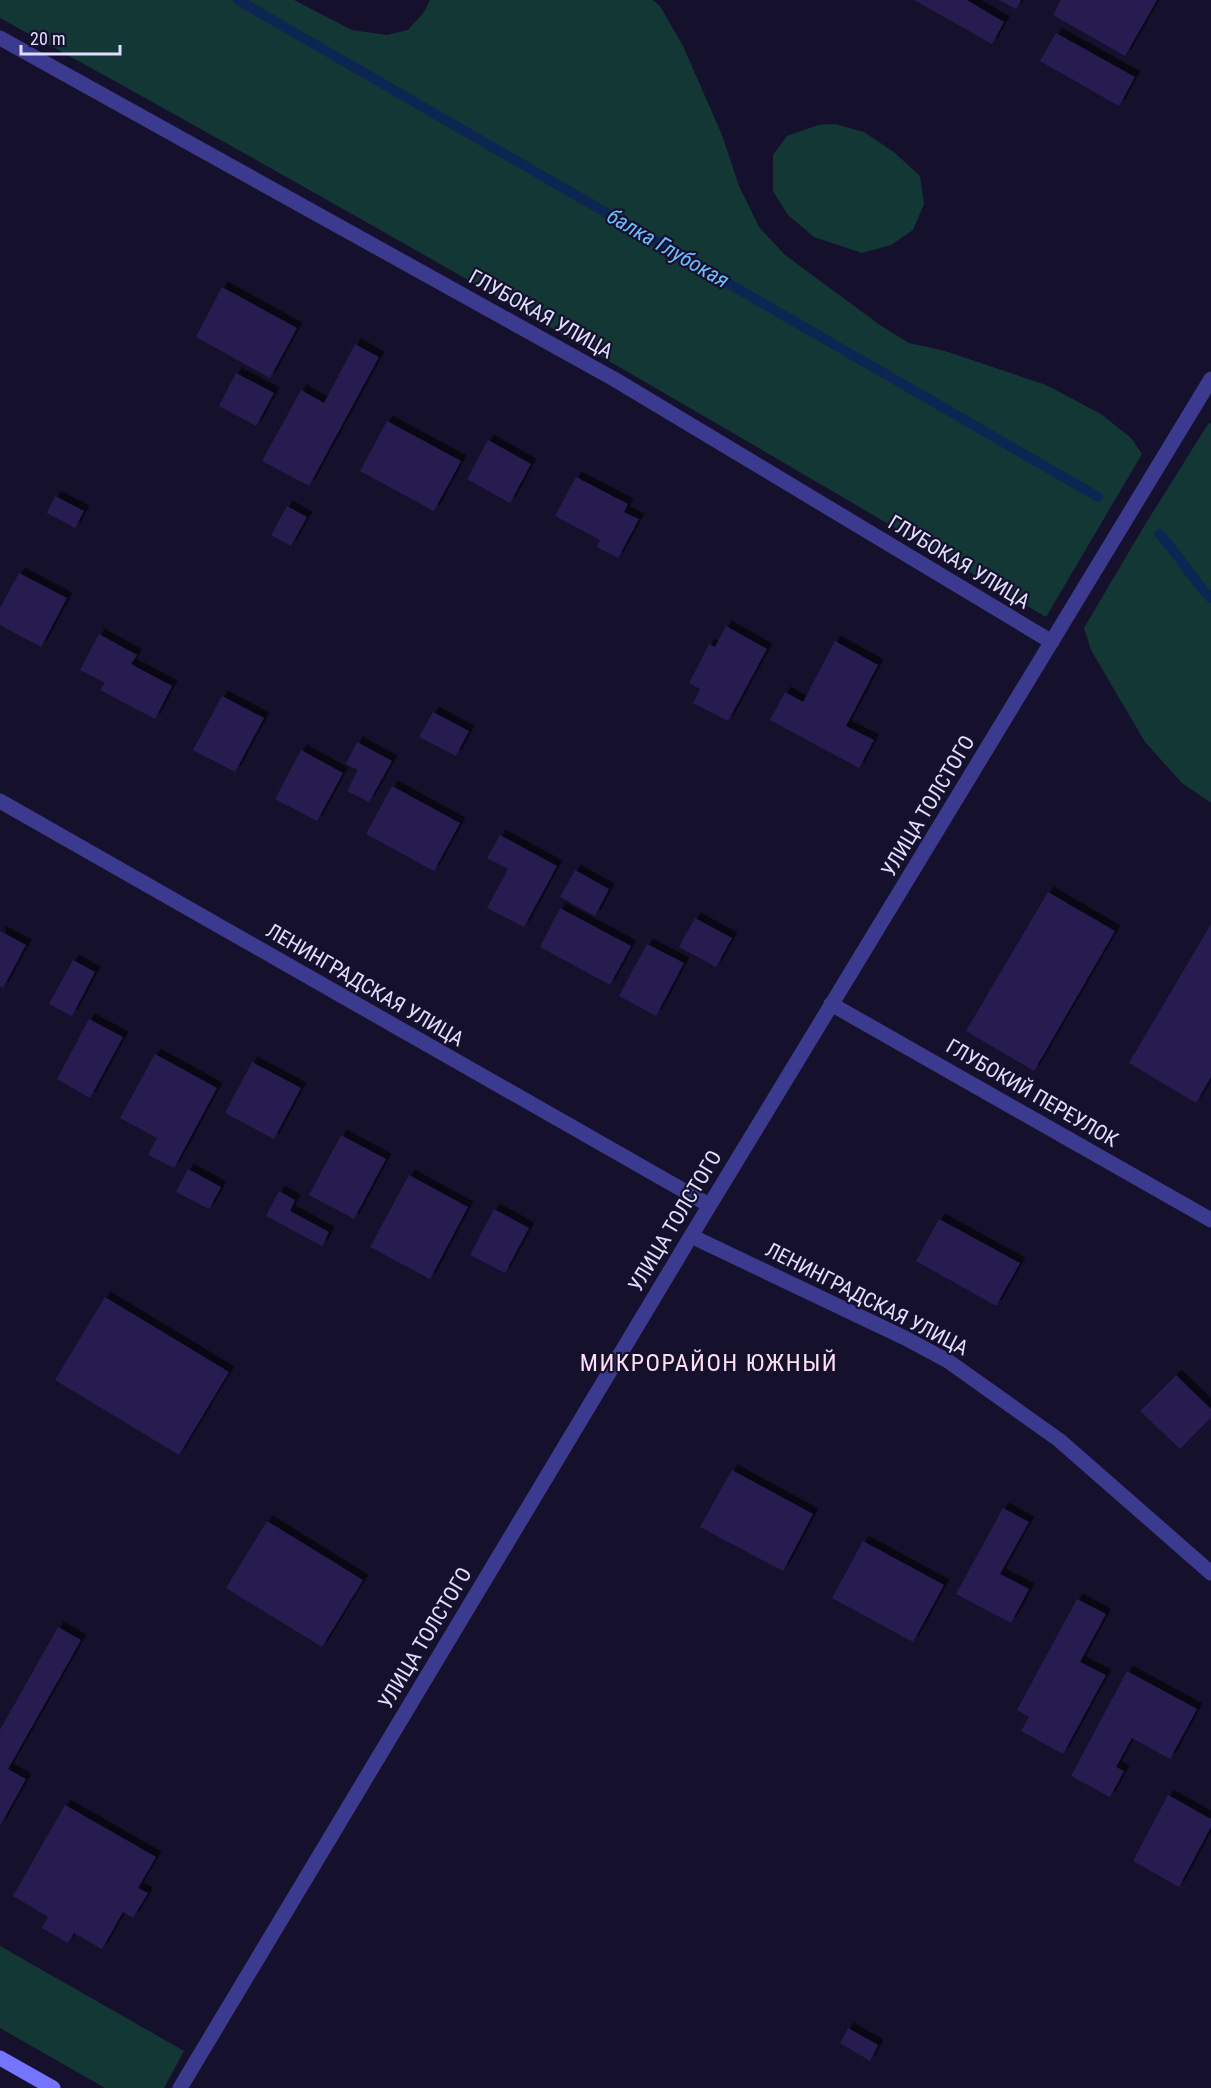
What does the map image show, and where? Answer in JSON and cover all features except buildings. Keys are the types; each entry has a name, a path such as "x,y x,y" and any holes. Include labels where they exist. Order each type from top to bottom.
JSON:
{"main road":[{"path":"0,2058 53,2088"}],"street":[{"name":"ГЛУБОКАЯ УЛИЦА","path":"0,38 614,379 1052,642"},
{"name":"УЛИЦА ТОЛСТОГО","path":"180,2088 709,1205 1211,379"},
{"name":"ЛЕНИНГРАДСКАЯ УЛИЦА","path":"0,801 709,1205"},
{"name":"ГЛУБОКИЙ ПЕРЕУЛОК","path":"831,1004 1211,1220"},
{"name":"ЛЕНИНГРАДСКАЯ УЛИЦА","path":"691,1236 948,1360 1059,1440 1211,1573"}],"green space":[{"path":"0,0 294,0 352,30 387,35 408,30 424,12 430,0 653,0 660,6 683,46 722,135 739,186 759,227 785,255 880,325 909,343 945,351 1046,385 1101,414 1131,438 1142,454 1046,617 526,313 0,18"},
{"path":"835,124 864,132 895,153 920,176 924,204 913,230 891,245 862,253 814,237 788,215 773,191 773,155 787,136 818,125"},
{"path":"1211,423 1211,803 1182,783 1145,742 1091,650 1084,628 1143,528 1208,424"},
{"path":"0,1946 184,2051 164,2088 105,2088 0,2028"}],"waterway":[{"name":"балка Глубокая","path":"238,0 1098,497"},
{"name":"балка Глубокая","path":"1159,534 1211,598"}],"district":[{"name":"МИКРОРАЙОН ЮЖНЫЙ","path":"709,1363"}]}
